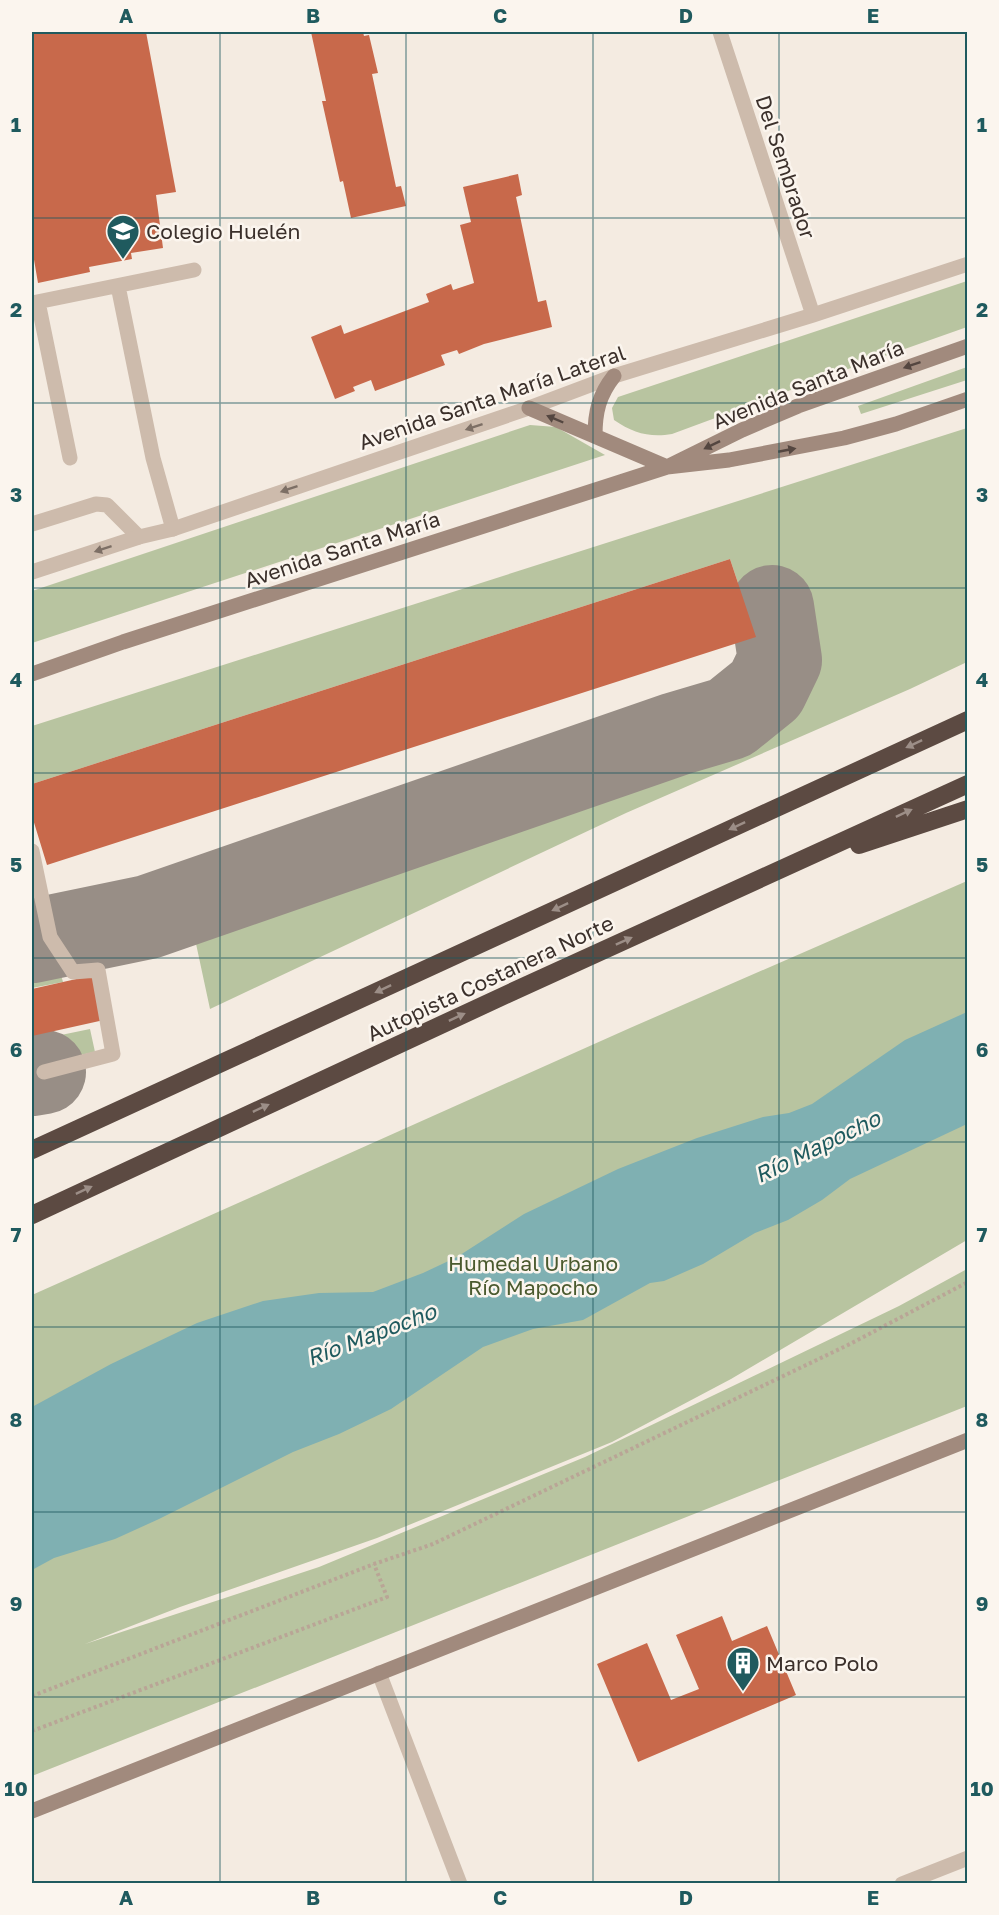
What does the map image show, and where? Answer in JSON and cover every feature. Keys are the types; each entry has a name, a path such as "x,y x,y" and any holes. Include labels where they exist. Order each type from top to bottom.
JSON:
{"highway":[{"name":"Autopista Costanera Norte","path":"32,1150 968,720"},
{"name":"Autopista Costanera Norte","path":"32,1215 514,991 968,784"},
{"path":"774,873 968,809"}],"main road":[{"name":"Avenida Santa María","path":"32,674 123,642 667,466 798,406 968,346"},
{"path":"595,436 598,401 604,388 614,376"},
{"name":"Avenida Santa María","path":"667,466 729,460 844,438 896,424 968,399"},
{"path":"529,408 667,466"},
{"path":"32,1811 968,1440"}],"street":[{"name":"Del Sembrador","path":"720,32 813,315"},
{"name":"Avenida Santa María Lateral","path":"32,572 139,537 174,529 529,408 614,376 813,315 968,264"},
{"path":"70,458 35,303 194,270"},
{"path":"118,286 153,458 174,529"},
{"path":"32,524 96,504 107,505 139,537"},
{"path":"32,851 50,937 73,972 98,970 113,1054 44,1072"},
{"path":"379,1673 460,1884"},
{"path":"902,1884 968,1858"}],"path":[{"path":"32,1696 374,1564 433,1545 850,1344 968,1282"},
{"path":"32,1731 387,1597 374,1564"}],"green space":[{"path":"967,281 967,327 672,434 642,433 614,420 612,408 618,397"},
{"path":"967,367 967,380 861,414 858,406"},
{"path":"530,425 556,427 605,455 32,643 32,591"},
{"path":"967,428 967,662 626,813 210,1009 192,925 756,732 779,705 795,669 775,590 744,601 730,559 32,784 32,726"},
{"name":"Humedal Urbano Río Mapocho","path":"967,881 967,1240 731,1379 612,1442 377,1538 180,1607 85,1644 319,1567 585,1457 899,1306 967,1269 967,1406 32,1776 32,1295 630,1028"},
{"path":"55,954 63,982 32,988 32,959"},
{"path":"90,1029 95,1052 32,1065 32,1041"}],"water":[{"name":"Río Mapocho","path":"967,1012 967,1124 850,1179 822,1200 788,1220 755,1233 703,1264 664,1281 650,1283 583,1320 533,1329 483,1347 391,1409 339,1434 293,1452 115,1539 54,1558 32,1570 32,1407 111,1364 197,1323 263,1301 319,1293 373,1292 423,1273 457,1257 524,1214 618,1169 697,1138 763,1117 789,1113 812,1104 905,1040"}],"building":[{"path":"32,32 146,32 176,192 156,195 163,248 131,253 132,259 89,267 90,272 38,283 32,248"},
{"path":"311,32 363,32 364,36 369,35 378,73 372,74 396,187 401,186 406,206 351,218 343,181 340,182 322,101 326,101"},
{"path":"518,174 522,195 516,197 538,302 546,300 552,327 484,344 459,354 457,350 441,355 445,365 375,391 371,380 353,387 355,391 335,399 311,337 341,325 344,334 429,302 426,294 451,284 453,290 474,283 460,225 471,222 463,187"},
{"path":"730,559 756,637 47,865 32,816 32,784"},
{"path":"94,975 104,1020 32,1036 32,989"},
{"name":"Marco Polo","path":"722,1616 732,1641 767,1626 796,1695 638,1762 597,1664 647,1643 671,1700 699,1689 676,1635"}],"taxiway":[{"path":"32,941 148,917 676,734 730,718 766,689 780,660 772,607"},
{"path":"32,1074 44,1072"}],"place":[{"name":"Colegio Huelén","path":"123,260"},
{"name":"Marco Polo","path":"743,1692"}]}
